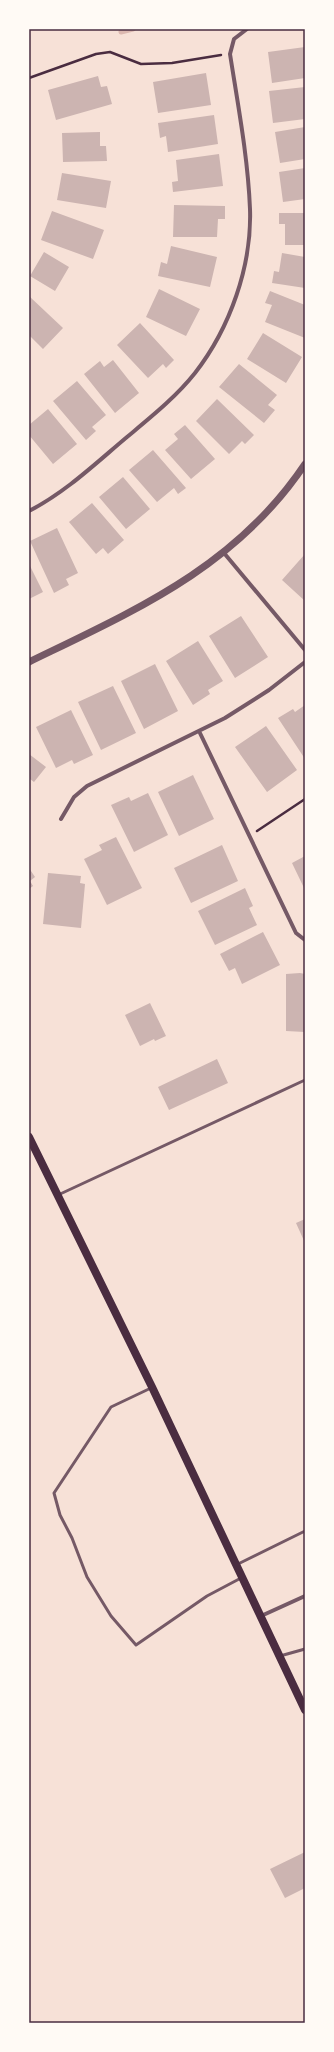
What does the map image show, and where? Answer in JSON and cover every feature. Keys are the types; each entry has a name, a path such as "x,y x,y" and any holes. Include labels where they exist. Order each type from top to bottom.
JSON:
{"main road":[{"path":"29,1137 31,1146 58,1195 152,1387 305,1710"}],"street":[{"path":"29,511 69,486 176,394 196,372 215,343 231,308 247,251 250,210 230,54 234,39 247,29"},
{"path":"29,662 136,610 187,580 224,553 253,526 294,480 305,464"},
{"path":"224,553 305,650"},
{"path":"61,819 74,797 87,786 199,731 269,690 305,662"},
{"path":"199,731 296,933 305,940"},
{"path":"260,1616 305,1596"}],"lane":[{"path":"58,1195 305,1080"},
{"path":"152,1387 111,1407 54,1493 60,1515 72,1538 87,1577 111,1616 136,1644 207,1596 242,1577"},
{"path":"236,1564 305,1531"},
{"path":"280,1656 305,1649"}],"path":[{"path":"29,78 96,54 110,52 141,64 158,64 230,54"},
{"path":"249,834 268,825 305,799"}],"building":[{"path":"305,47 305,78 272,83 268,52"},
{"path":"206,73 211,105 158,113 153,82"},
{"path":"98,76 101,87 107,86 112,104 56,120 48,90"},
{"path":"305,87 305,119 273,123 269,91"},
{"path":"214,115 218,144 168,152 166,136 160,138 158,123"},
{"path":"305,127 305,159 280,163 275,132"},
{"path":"100,132 100,146 106,146 107,161 63,162 62,133"},
{"path":"219,154 223,186 173,192 172,182 178,181 176,160"},
{"path":"305,168 305,199 283,202 279,172"},
{"path":"62,173 111,181 106,208 57,200"},
{"path":"174,205 225,206 225,219 218,219 217,237 173,237"},
{"path":"52,211 104,230 93,259 41,240"},
{"path":"279,213 305,213 305,245 285,245 285,224 279,224"},
{"path":"171,246 217,257 210,287 158,276 161,262 167,264"},
{"path":"44,252 69,267 55,291 30,276"},
{"path":"282,253 305,257 305,288 272,283 274,271 279,272"},
{"path":"159,289 200,309 186,336 146,317"},
{"path":"270,291 305,305 305,338 265,322 272,305 265,303"},
{"path":"29,296 63,328 43,349 29,335"},
{"path":"140,323 174,360 166,368 163,364 148,378 117,345"},
{"path":"263,333 302,357 286,383 247,359"},
{"path":"113,360 139,393 115,413 84,374 100,361 104,367"},
{"path":"239,364 277,395 268,405 275,410 264,423 219,387"},
{"path":"77,381 106,415 92,427 96,431 86,440 53,401"},
{"path":"217,399 254,435 245,444 242,441 229,454 196,421"},
{"path":"48,409 77,444 53,464 29,435 29,425"},
{"path":"185,425 215,459 191,479 165,450 178,439 174,434"},
{"path":"153,450 186,488 178,494 174,488 157,502 129,470"},
{"path":"123,477 150,509 126,529 99,497"},
{"path":"92,503 124,540 108,554 103,548 96,554 69,522"},
{"path":"57,528 78,573 66,579 69,585 54,593 30,541"},
{"path":"305,554 305,601 282,580"},
{"path":"29,564 43,592 29,599"},
{"path":"241,616 268,657 235,678 209,636"},
{"path":"198,641 223,681 208,690 210,694 193,705 166,661"},
{"path":"155,664 178,711 144,729 121,681"},
{"path":"113,686 136,733 101,750 78,702"},
{"path":"305,705 305,759 278,718 293,709 295,712"},
{"path":"71,710 93,755 74,764 72,760 56,768 36,727"},
{"path":"266,726 297,770 267,792 235,747"},
{"path":"29,754 46,767 34,782 30,779 29,781"},
{"path":"193,775 214,819 179,836 158,792"},
{"path":"148,793 168,835 134,852 111,805 129,797 131,801"},
{"path":"116,837 142,888 107,905 84,859 102,850 99,845"},
{"path":"222,845 238,881 191,903 174,868"},
{"path":"305,856 305,890 292,863"},
{"path":"29,868 35,877 30,881 33,886 29,889"},
{"path":"48,873 81,876 80,883 85,884 81,928 43,924"},
{"path":"245,888 253,906 249,908 257,925 215,945 198,911"},
{"path":"263,932 280,965 242,984 235,968 229,971 220,954"},
{"path":"286,974 305,974 305,1032 286,1031"},
{"path":"150,1003 166,1036 155,1041 154,1039 140,1046 125,1015"},
{"path":"217,1059 228,1083 169,1110 158,1087"},
{"path":"305,1219 305,1243 296,1223"},
{"path":"305,1852 305,1888 285,1898 270,1869"}],"waterway":[{"path":"121,32 133,29"}]}
